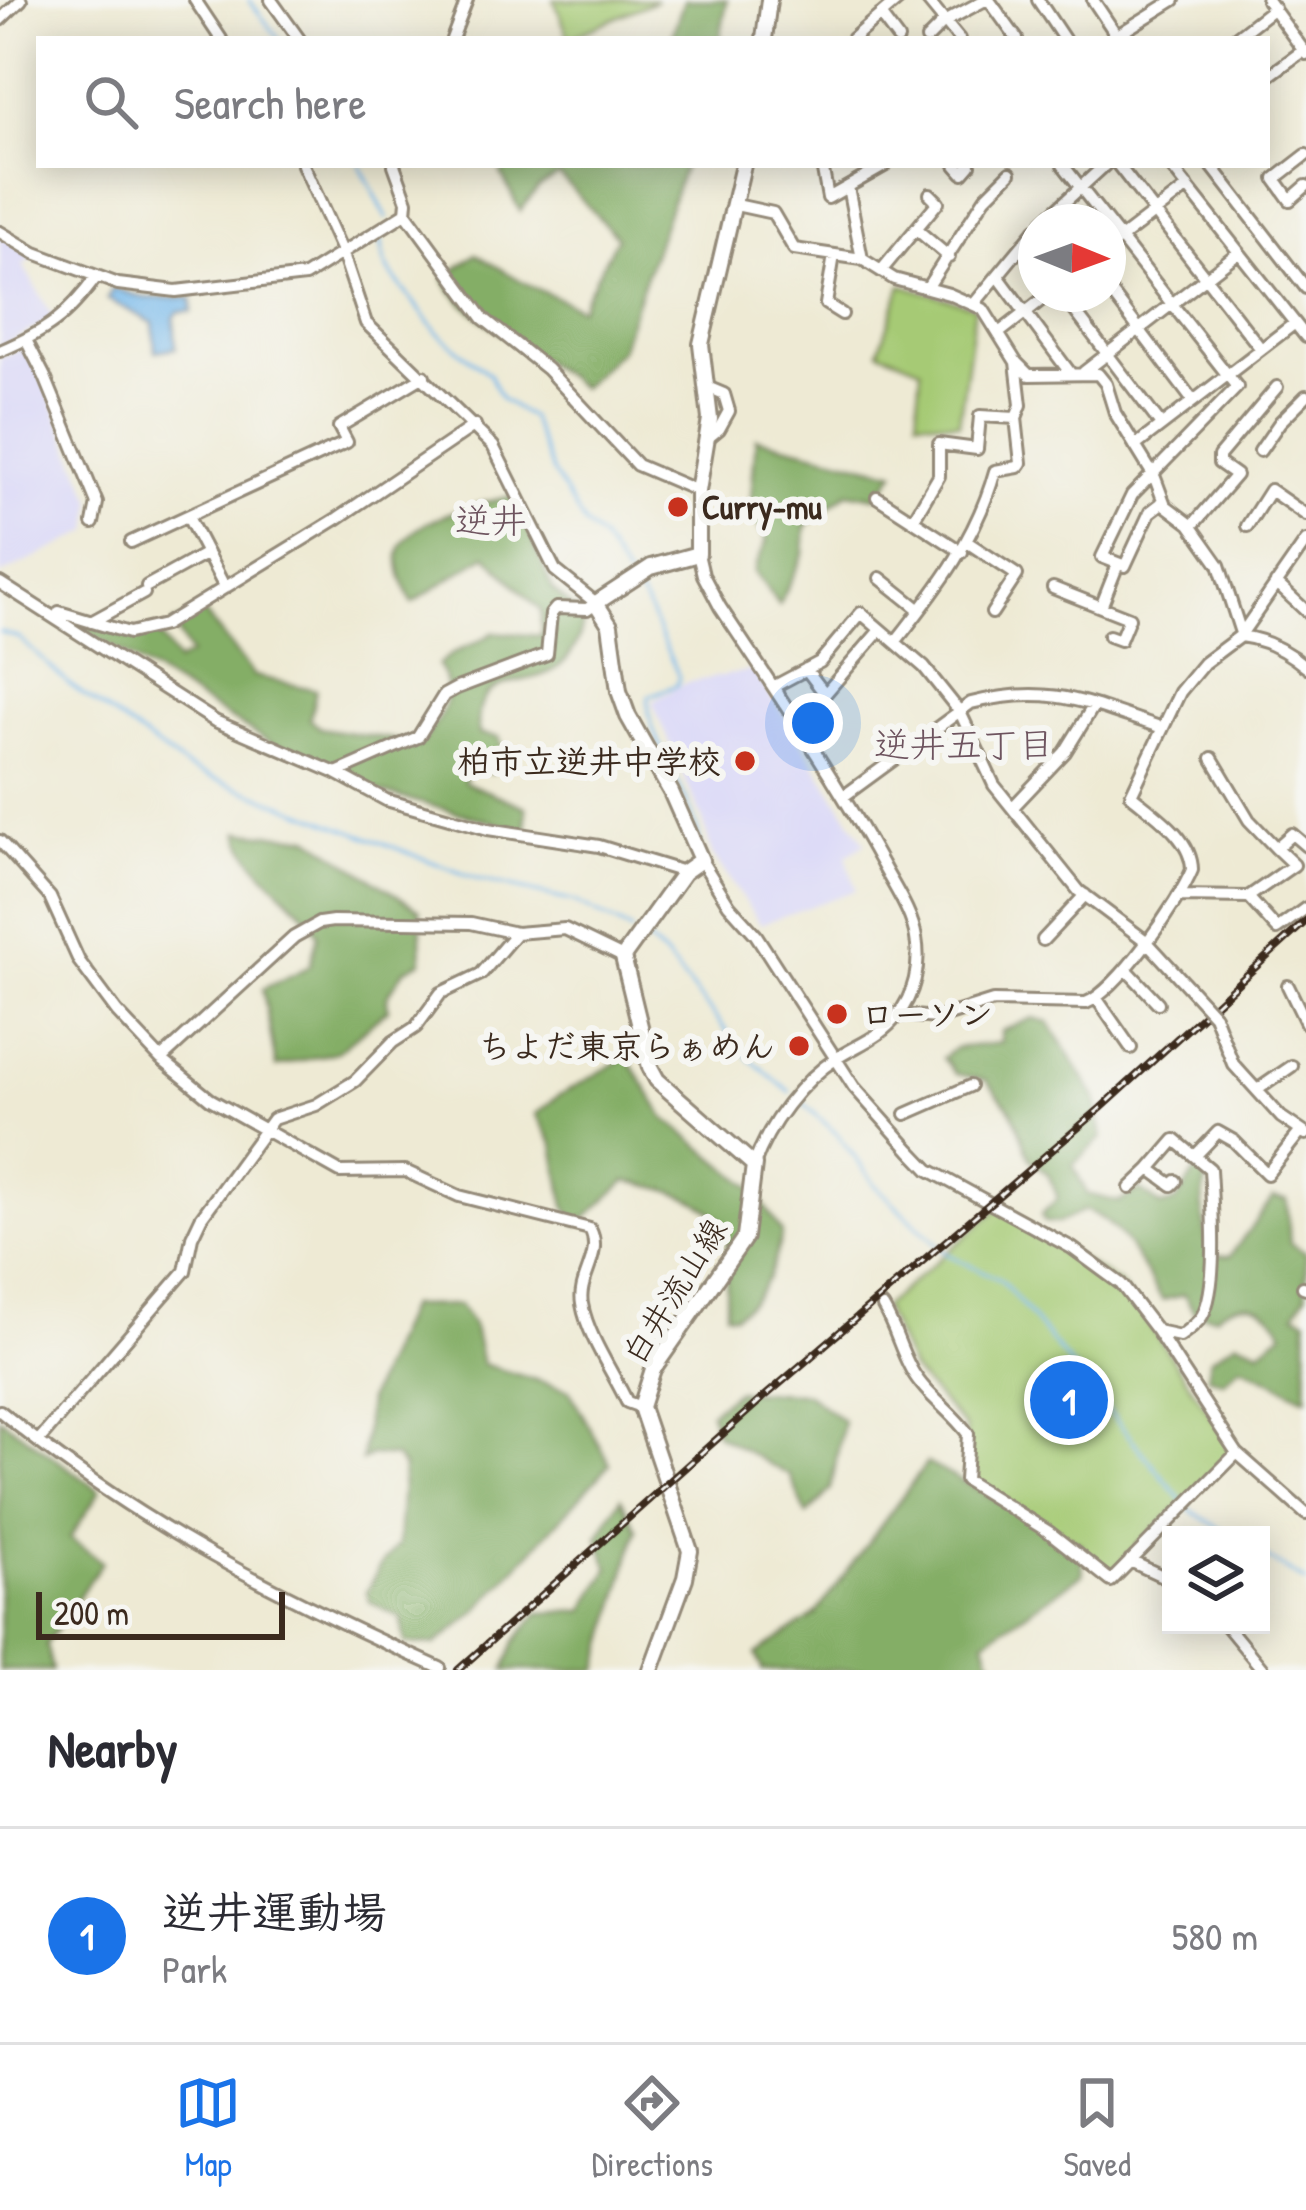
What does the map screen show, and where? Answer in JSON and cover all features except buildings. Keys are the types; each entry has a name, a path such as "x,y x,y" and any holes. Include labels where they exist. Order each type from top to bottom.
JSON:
{"main road":[{"path":"764,36 769,0"},
{"path":"742,168 700,355 708,438 698,491 698,554 650,567 596,603 610,625 628,716 671,792 701,860 684,872 623,957 650,1066 657,1080 754,1165"},
{"name":"白井流山線","path":"651,1670 690,1551 641,1407 653,1369 745,1237 754,1165"}],"street":[{"path":"0,20 21,0"},
{"path":"195,0 219,36"},
{"path":"271,0 297,36"},
{"path":"453,36 467,0"},
{"path":"856,36 898,0"},
{"path":"927,0 956,36"},
{"path":"930,36 944,22 987,0 1015,36"},
{"path":"1038,0 1062,36"},
{"path":"1093,0 1115,36"},
{"path":"1119,36 1174,0"},
{"path":"1237,36 1270,4 1305,52 1270,75"},
{"path":"880,15 896,36"},
{"path":"1306,155 1275,179 1290,200 1306,186"},
{"path":"304,168 342,251 366,323 475,425 505,466 555,570 596,603 587,609 556,608 551,614 547,654 444,695 418,737 336,773"},
{"path":"395,168 407,201 406,212 483,318 559,381 637,465 698,491"},
{"path":"823,168 828,198 877,168"},
{"path":"1066,168 1095,204"},
{"path":"1065,204 1102,168"},
{"path":"1120,168 1261,349"},
{"path":"1172,168 1306,337"},
{"path":"1213,168 1306,288"},
{"path":"927,288 985,198 1010,173"},
{"path":"848,187 862,259"},
{"path":"1126,234 1187,187"},
{"path":"881,271 938,202 929,194"},
{"path":"736,205 773,213 794,249 862,259 894,279 974,304 989,315 1016,362 1029,375 1098,374 1163,502 1192,526 1226,576 1241,635"},
{"path":"0,232 35,254 143,288 227,287 305,276 406,212"},
{"path":"916,229 949,257"},
{"path":"1126,244 1237,387 1151,471 1132,495 1102,557 1125,566 1150,512 1163,502"},
{"path":"974,304 1018,251"},
{"path":"1077,373 1239,252"},
{"path":"834,255 826,304 842,314"},
{"path":"0,351 72,310 97,276"},
{"path":"998,276 1018,303"},
{"path":"999,333 1025,312 1077,373"},
{"path":"1076,312 1161,425"},
{"path":"1126,312 1193,400"},
{"path":"1135,446 1295,322"},
{"path":"26,340 97,503 93,523"},
{"path":"896,641 964,547 985,509 995,471 1021,463 1016,362"},
{"path":"131,542 347,442 339,427 424,376"},
{"path":"1192,526 1236,475 1219,463 1219,456 1277,387"},
{"path":"1260,451 1306,396"},
{"path":"913,520 939,476 939,444 977,449 980,416 1016,418"},
{"path":"44,608 130,633 164,625 338,518 475,425"},
{"path":"1246,526 1270,490 1306,515"},
{"path":"877,497 1017,575 992,613"},
{"path":"188,517 224,586"},
{"path":"898,1015 939,1018 993,1001 1069,1006 1097,999 1126,969 1192,870 1191,852 1131,796 1160,727 1191,676 1241,635 1305,545"},
{"path":"91,622 207,553"},
{"path":"698,554 710,590 844,796 914,929 917,968 908,1000 898,1015 877,1036 836,1059 775,1124 754,1165"},
{"path":"1101,607 1118,564"},
{"path":"880,578 920,610"},
{"path":"0,583 215,721 386,800 468,824 599,846 684,872"},
{"path":"1276,583 1306,611"},
{"path":"1053,588 1129,618 1120,640 1109,636"},
{"path":"773,686 820,662 861,614 924,667 959,712 994,785 1085,896 1146,940 1214,1015 1233,1064 1281,1117 1304,1132 1267,1174 1218,1132 1196,1155"},
{"path":"806,669 825,694 880,629"},
{"path":"1241,635 1263,640 1304,661"},
{"path":"844,796 971,703 990,698 1049,694 1160,727"},
{"path":"1012,806 1065,752 1094,705"},
{"path":"1178,896 1248,897 1294,865 1249,820 1213,758"},
{"path":"1276,848 1292,834 1306,846"},
{"path":"0,841 50,897 91,978 161,1059 210,1100 340,1172 405,1171 476,1202 590,1229 594,1252 582,1304 627,1402 641,1407"},
{"path":"701,860 756,935 854,1087 929,1170 1072,1248 1120,1284 1157,1330 1238,1453 1306,1514"},
{"path":"1042,940 1085,896"},
{"path":"1248,897 1277,929 1306,908"},
{"path":"161,1059 294,937 320,922 471,923 516,933 565,929 623,957"},
{"path":"39,1440 185,1271 201,1218 273,1119 316,1105 355,1081 393,1042 416,1027 441,993 481,974 516,933"},
{"path":"1126,969 1158,1003"},
{"path":"1288,986 1306,1023"},
{"path":"1097,999 1131,1048"},
{"path":"1257,1090 1292,1066"},
{"path":"906,1114 970,1086"},
{"path":"1130,1188 1176,1134 1210,1168 1214,1251 1208,1298 1200,1319 1180,1336 1157,1330"},
{"path":"1150,1169 1172,1185 1176,1180"},
{"path":"883,1307 901,1338 911,1369 968,1434 964,1480 1049,1532 1111,1581 1238,1453"},
{"path":"0,1411 111,1495 182,1541 333,1620 440,1668"},
{"path":"1130,1561 1162,1576"},
{"path":"1233,1634 1263,1670"}],"shaded area":[{"path":"0,235 35,257 23,265 54,319 0,346"},
{"path":"24,348 41,376 93,501 90,531 0,575 0,358"},
{"name":"柏市立逆井中学校","path":"754,670 865,843 846,856 856,890 760,924 712,854 703,821 652,702 685,683"}],"green space":[{"path":"554,0 657,0 574,36 568,36"},
{"path":"684,0 727,0 721,36 672,36"},
{"path":"507,168 683,168 620,350 581,388 466,306 444,278 476,254 580,308 617,237 559,175 538,188 520,211 501,173"},
{"path":"902,285 975,307 959,423 917,419 921,368 879,351"},
{"path":"756,438 895,472 877,497 848,492 806,526 804,554 779,605 754,571 767,540 750,512"},
{"path":"514,496 553,590 584,618 575,646 563,663 492,690 479,713 479,734 499,737 504,754 492,773 468,767 464,782 526,807 527,831 376,791 334,766 272,744 63,617 128,636 158,633 177,662 190,655 173,624 201,609 254,676 316,690 310,719 320,728 422,744 446,697 438,665 494,632 541,636 541,611 486,555 412,603 400,568 403,543 446,514"},
{"path":"239,832 309,837 420,910 422,961 404,970 387,997 388,1009 337,1052 276,1067 263,989 310,966 318,934 253,861"},
{"path":"1033,1018 1049,1022 1096,1098 1102,1138 1073,1165 1087,1194 1119,1202 1140,1190 1161,1206 1176,1202 1200,1164 1207,1172 1202,1206 1209,1255 1230,1256 1273,1198 1287,1200 1290,1243 1306,1253 1306,1294 1295,1313 1306,1318 1306,1398 1241,1365 1223,1381 1207,1376 1210,1359 1237,1341 1260,1350 1283,1332 1262,1308 1235,1305 1215,1316 1195,1313 1184,1295 1162,1300 1130,1248 1098,1216 1085,1210 1058,1223 1045,1222 1041,1215 1058,1198 1048,1174 1031,1160 1012,1111 986,1080 956,1074 943,1058 955,1048 1001,1043 1001,1031"},
{"path":"627,1057 665,1118 755,1190 782,1233 761,1289 734,1315 726,1313 727,1226 706,1208 668,1190 626,1181 578,1225 565,1206 554,1145 536,1114"},
{"path":"999,1208 1121,1284 1237,1453 1111,1576 970,1486 965,1428 911,1369 883,1307"},
{"path":"459,1305 474,1328 482,1364 569,1390 610,1464 474,1614 435,1645 405,1643 401,1618 370,1602 366,1592 398,1545 403,1467 395,1457 371,1455 362,1461 368,1400 408,1306"},
{"path":"736,1391 806,1393 843,1421 831,1489 807,1515 790,1476 716,1434 710,1412"},
{"path":"0,1418 100,1491 70,1538 102,1562 46,1644 52,1670 0,1670"},
{"path":"927,1463 1081,1544 1083,1574 985,1640 999,1670 763,1670 756,1654 815,1615"},
{"path":"621,1498 637,1529 598,1670 505,1670 515,1642 538,1613 584,1611 609,1568 598,1537"}],"water":[{"path":"113,288 145,298 192,298 192,312 178,312 174,318 176,348 155,351 153,323 107,299"}],"waterway":[{"path":"249,0 277,36"},
{"path":"362,168 387,218"},
{"path":"380,234 391,274 438,333 489,374 501,399 530,417 552,471 585,525 602,540 627,578"},
{"path":"632,585 647,606 679,677 677,685 649,696 649,712 689,806 700,845"},
{"path":"0,632 19,638 70,685 189,769 477,879 575,902 631,931"},
{"path":"659,917 682,886"},
{"path":"645,939 664,955 750,1059 790,1092"},
{"path":"798,1098 838,1135 877,1187 947,1254 1001,1280 1190,1510 1216,1526"},
{"path":"1270,1560 1306,1582"}],"railway":[{"path":"458,1670 764,1397 1101,1108 1306,921"}],"place":[{"name":"Curry-mu","path":"678,507"},
{"name":"柏市立逆井中学校","path":"745,761"},
{"name":"ローソン","path":"837,1014"},
{"name":"ちよだ東京らぁめん","path":"799,1046"},
{"name":"逆井運動場","path":"1069,1400"}],"district":[{"name":"逆井","path":"491,519"},
{"name":"逆井五丁目","path":"964,743"}]}
